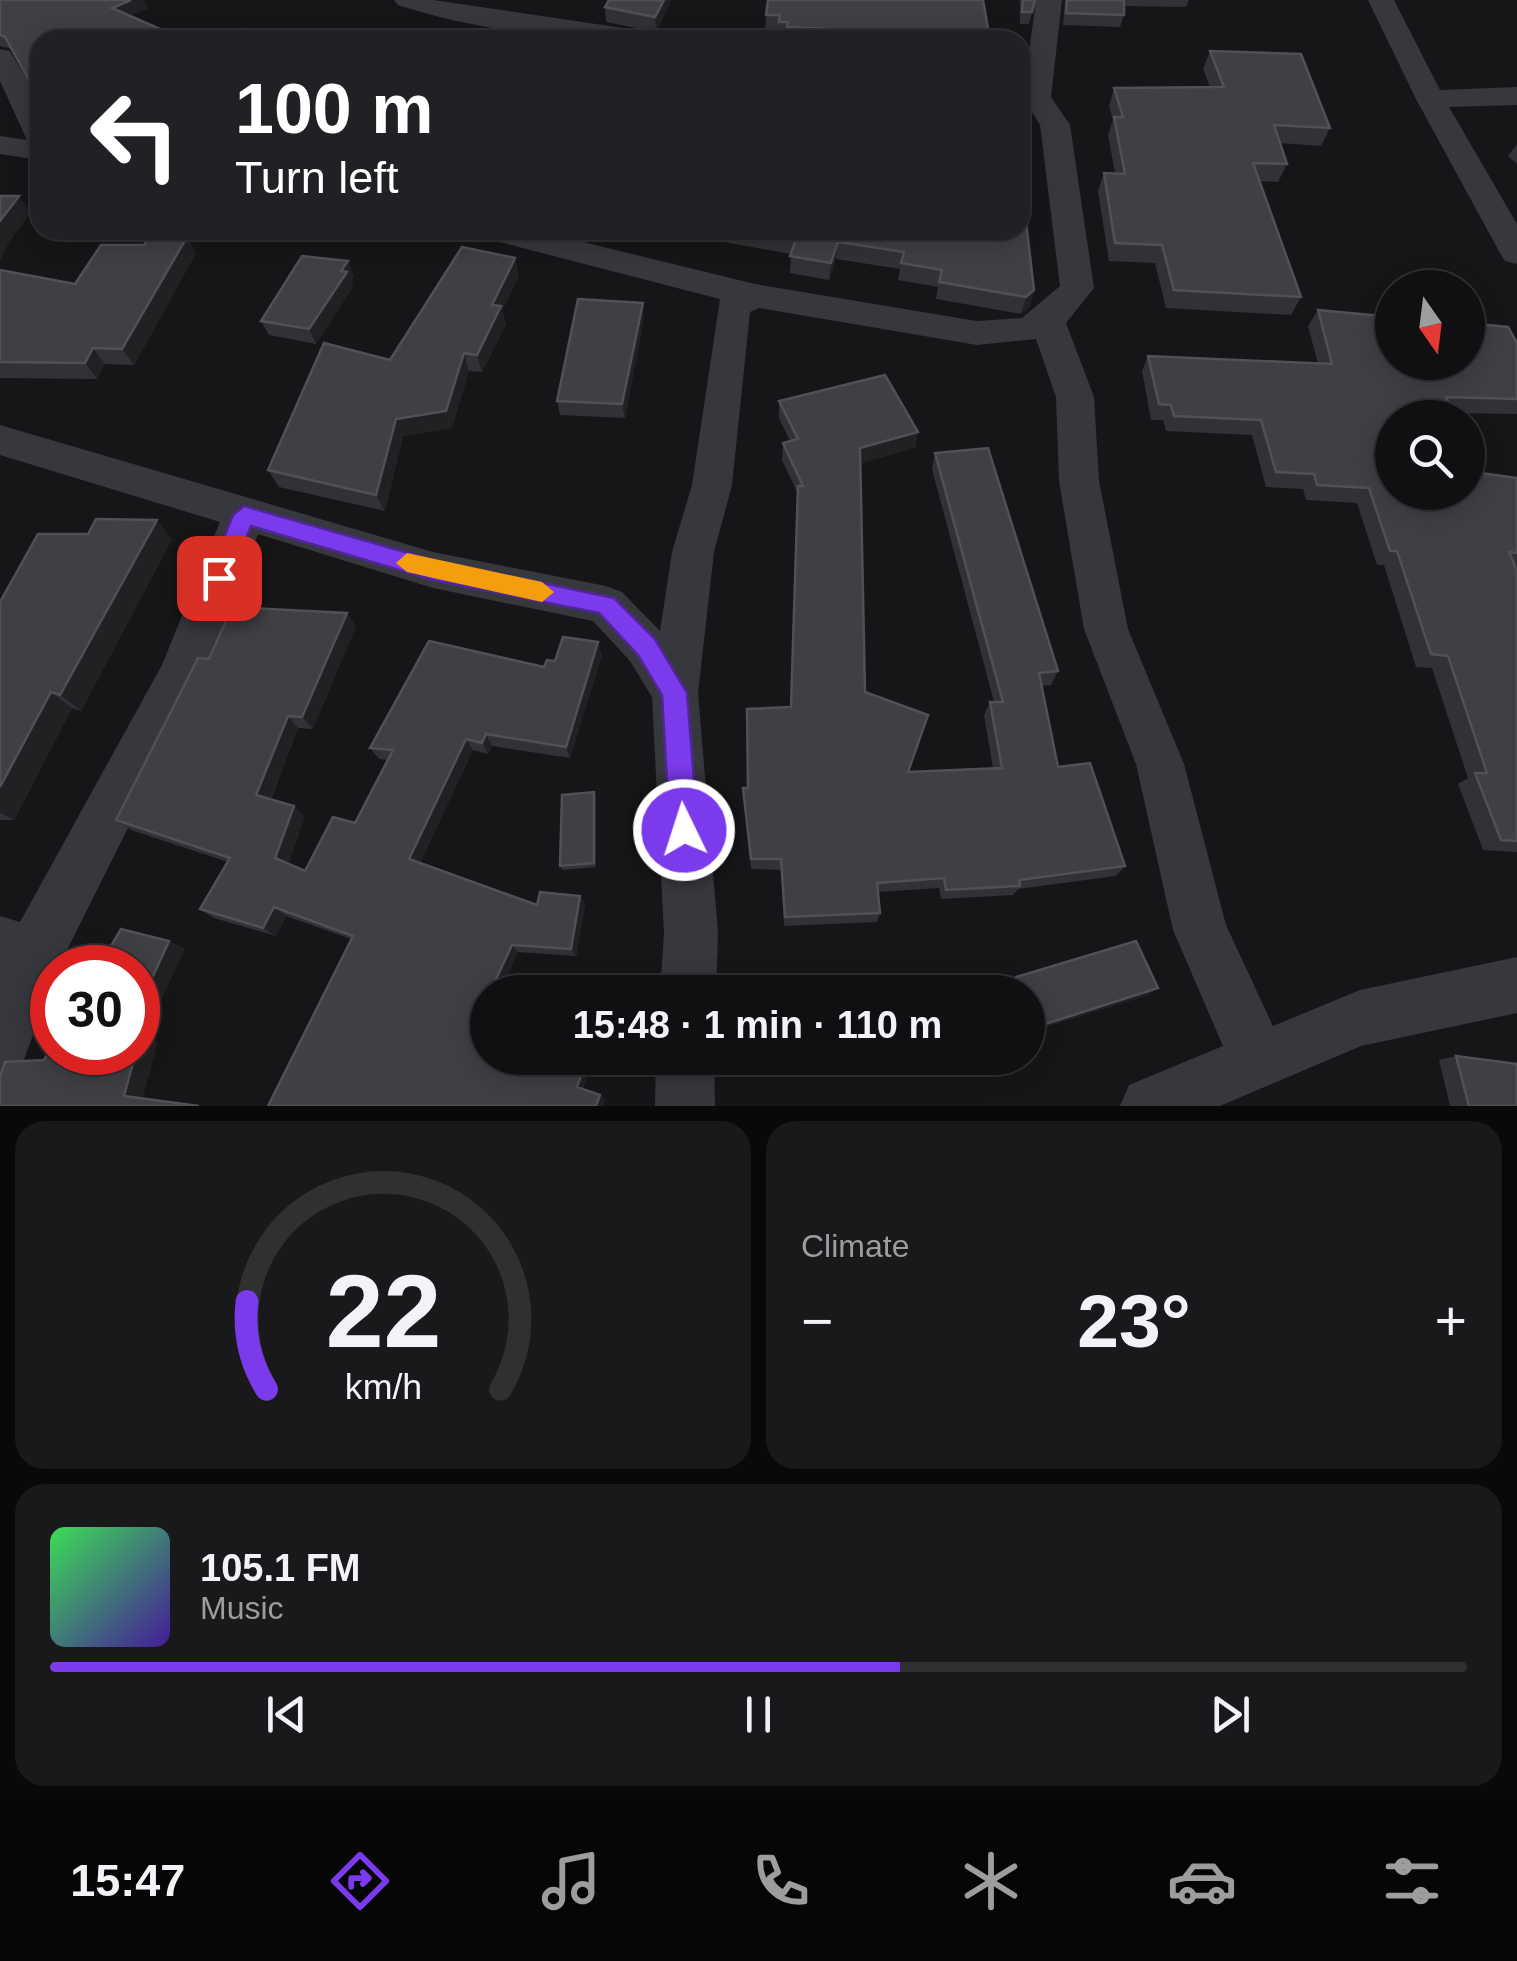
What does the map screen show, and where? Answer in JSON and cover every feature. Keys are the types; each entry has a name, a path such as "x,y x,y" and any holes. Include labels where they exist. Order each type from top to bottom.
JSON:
{"street":[{"path":"407,0 591,30"},
{"path":"1030,88 1050,0"},
{"path":"1381,0 1430,99 1517,253"},
{"path":"0,57 30,108"},
{"path":"1430,99 1517,96"},
{"path":"532,240 755,296 977,333 1015,333 1048,324 1077,288 1055,125 1030,99"},
{"path":"0,145 30,149"},
{"path":"689,975 691,934 675,693 693,552 712,484 734,306 755,296"},
{"path":"1048,324 1075,396 1079,481 1106,629 1160,764 1200,930 1260,1060"},
{"path":"0,440 433,570 606,605 646,647 675,693"},
{"path":"0,1051 17,949 182,674 244,515"},
{"path":"1150,1106 1360,1018 1517,985"},
{"path":"685,1075 685,1106"}],"building":[{"path":"0,0 131,0 112,8 162,30 30,30 30,82 5,37 0,35"},
{"path":"609,0 664,0 655,17 605,7"},
{"path":"768,0 983,0 988,30 787,27 788,22 779,22 780,15 766,15"},
{"path":"1023,0 1035,0 1032,12 1022,12"},
{"path":"1067,0 1124,0 1124,15 1066,13"},
{"path":"1210,51 1301,54 1330,128 1274,125 1287,164 1253,163 1301,297 1174,290 1162,245 1115,243 1104,173 1125,174 1114,117 1123,117 1114,88 1224,87"},
{"path":"0,196 19,196 0,221"},
{"path":"147,240 185,240 122,349 93,348 85,363 0,362 0,270 75,284 101,245 144,245"},
{"path":"796,240 1028,240 1034,290 1026,297 939,282 942,270 901,263 904,252 838,242 831,263 790,256"},
{"path":"462,247 515,258 492,305 501,306 477,355 464,353 446,411 396,419 376,495 268,470 324,343 390,360"},
{"path":"302,256 348,261 341,271 347,272 309,329 261,321"},
{"path":"578,299 643,303 622,404 557,401"},
{"path":"1318,310 1375,315 1375,380 1485,380 1485,325 1508,327 1517,343 1517,399 1375,400 1375,506 1369,488 1317,485 1314,474 1276,472 1261,420 1174,416 1171,405 1159,404 1148,356 1332,364"},
{"path":"885,375 918,432 860,448 865,692 928,715 908,772 1002,768 990,702 1003,702 935,453 988,448 1058,671 1039,673 1058,767 1090,763 1125,866 1019,880 1020,886 946,890 944,878 877,883 880,913 785,917 781,859 751,859 743,788 748,788 747,709 791,707 798,486 803,486 783,443 798,439 779,401"},
{"path":"1485,474 1517,478 1517,553 1509,552 1517,571 1517,841 1501,840 1475,773 1487,773 1448,656 1431,654 1397,551 1390,551 1376,510 1485,510"},
{"path":"96,519 157,520 60,695 51,692 0,787 0,602 38,534 88,534"},
{"path":"232,607 347,613 302,717 288,716 256,795 294,806 275,858 305,871 333,817 355,823 393,750 370,748 429,641 544,667 547,660 555,661 563,637 598,642 566,747 486,734 482,743 466,739 409,859 537,905 540,892 580,896 571,949 512,945 498,975 470,975 470,1075 581,1075 577,1087 600,1095 596,1106 268,1106 353,936 274,907 263,928 200,909 230,858 116,820 198,658 209,659"},
{"path":"594,792 594,863 560,866 562,795"},
{"path":"121,929 169,941 160,961 160,945 112,945"},
{"path":"1136,941 1158,988 1045,1024 1045,975 1023,975"},
{"path":"1456,1056 1517,1064 1517,1106 1469,1106"},
{"path":"30,1061 30,1075 130,1075 124,1096 199,1106 0,1106 0,1077 5,1062"}],"slow traffic":[{"path":"407,563 542,592"}],"route":[{"path":"219,578 244,515 433,570 606,605 646,647 675,693 684,830"}]}
